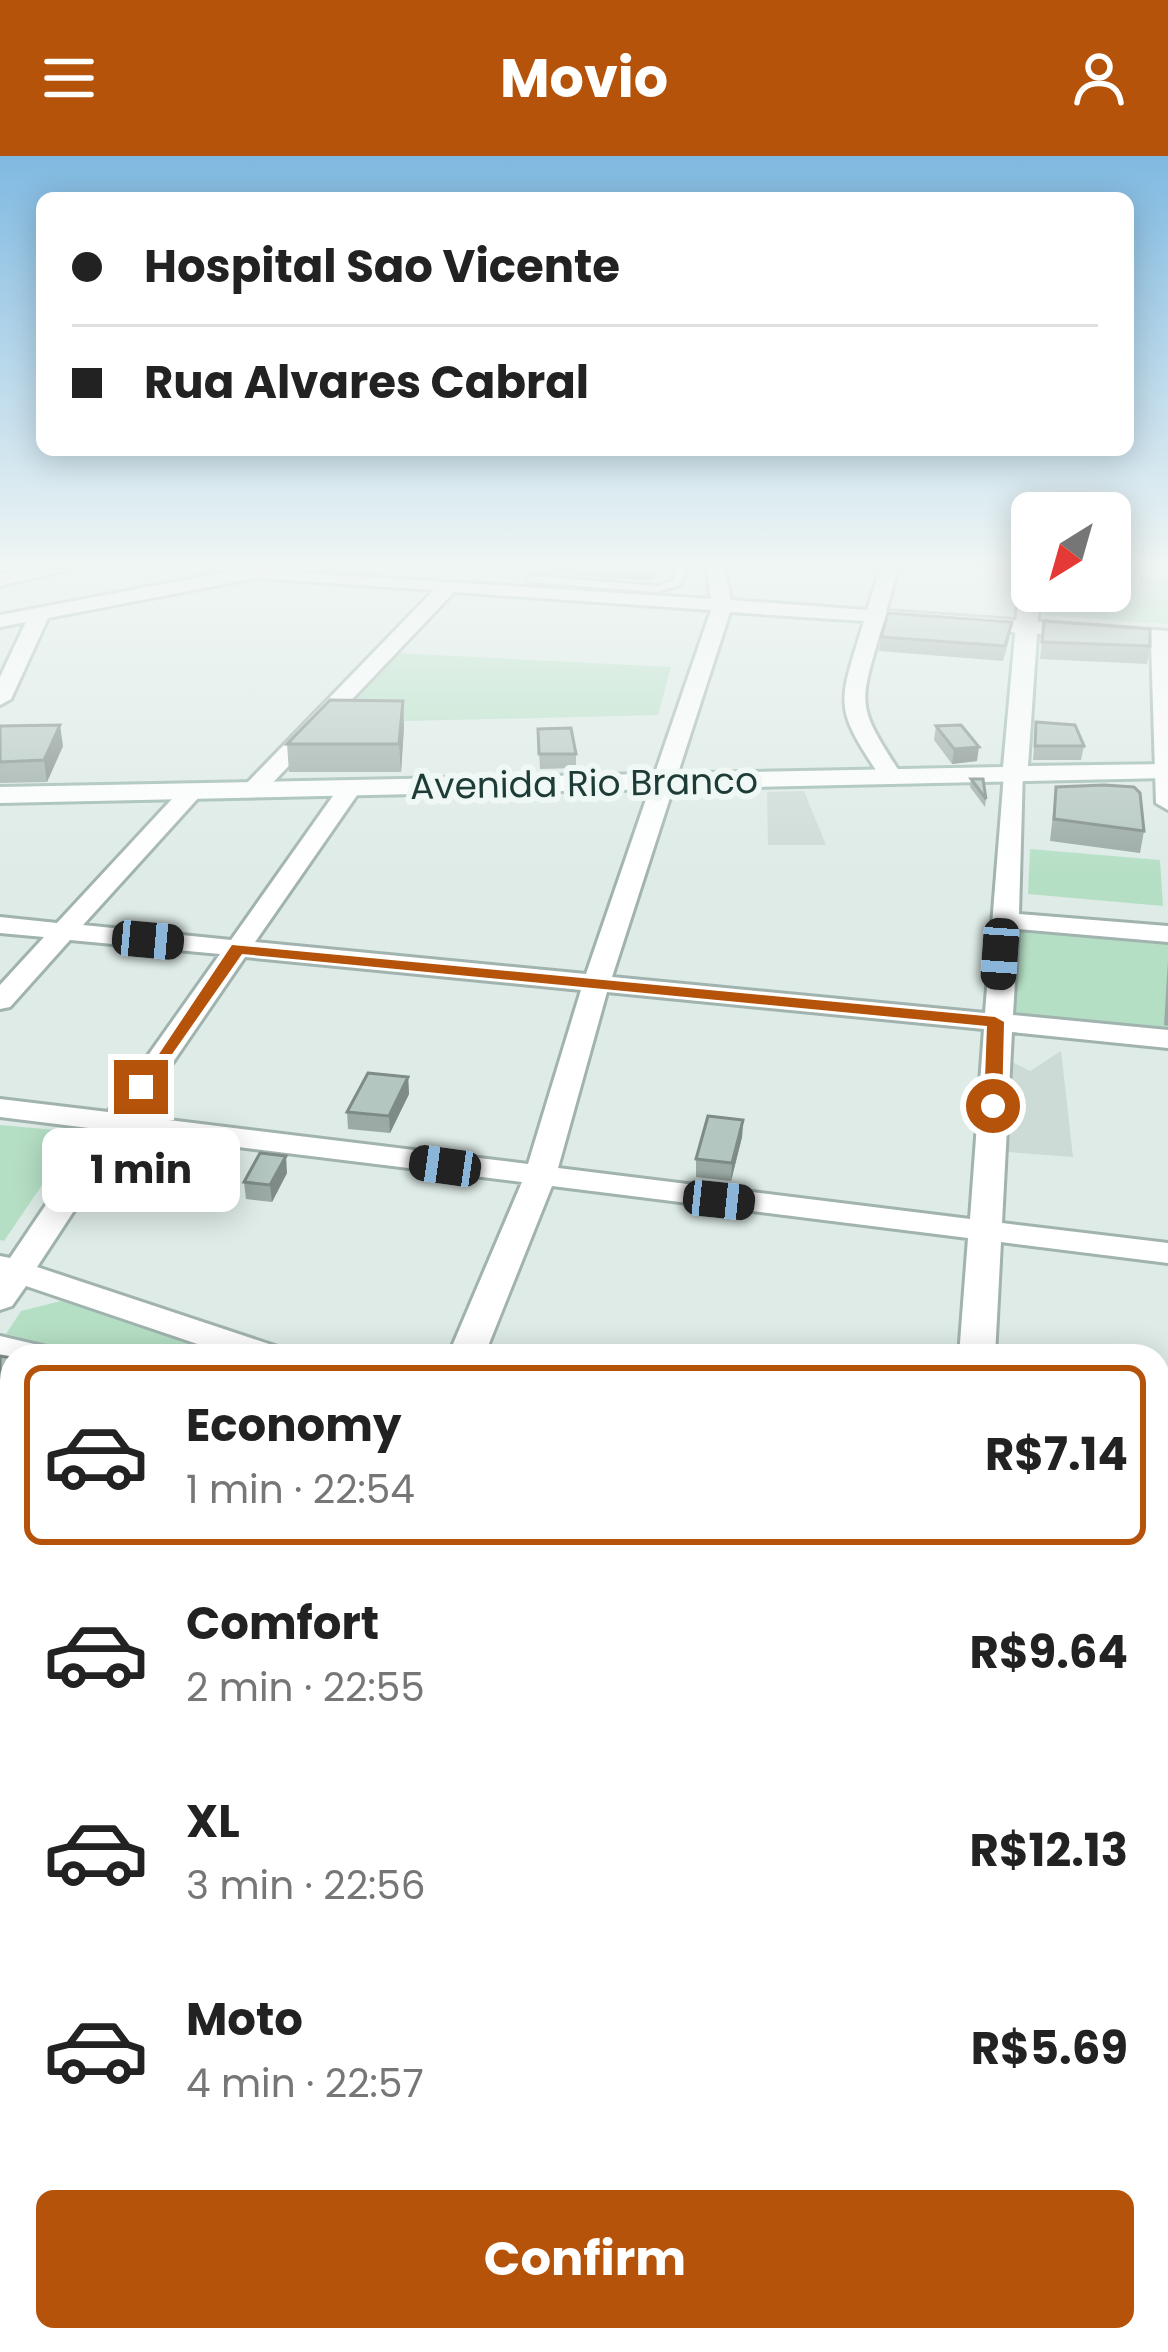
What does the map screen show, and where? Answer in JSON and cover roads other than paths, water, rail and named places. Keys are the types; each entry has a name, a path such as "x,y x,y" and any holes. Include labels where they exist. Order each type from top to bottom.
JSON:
{"main road":[{"path":"1015,774 1021,671"},
{"name":"Avenida Rio Branco","path":"0,795 1166,771"}],"street":[{"path":"0,699 13,671"},
{"path":"254,789 366,671"},
{"path":"471,1344 539,1178 596,984 670,781 702,671"},
{"path":"859,671 851,699 862,731 892,777"},
{"path":"1166,671 1168,803"},
{"path":"977,1344 1015,774"},
{"path":"227,1344 5,1280 350,788"},
{"path":"0,1000 192,791"},
{"path":"1002,920 1168,934"},
{"path":"0,926 1168,1039"},
{"path":"0,1108 1168,1253"}]}
